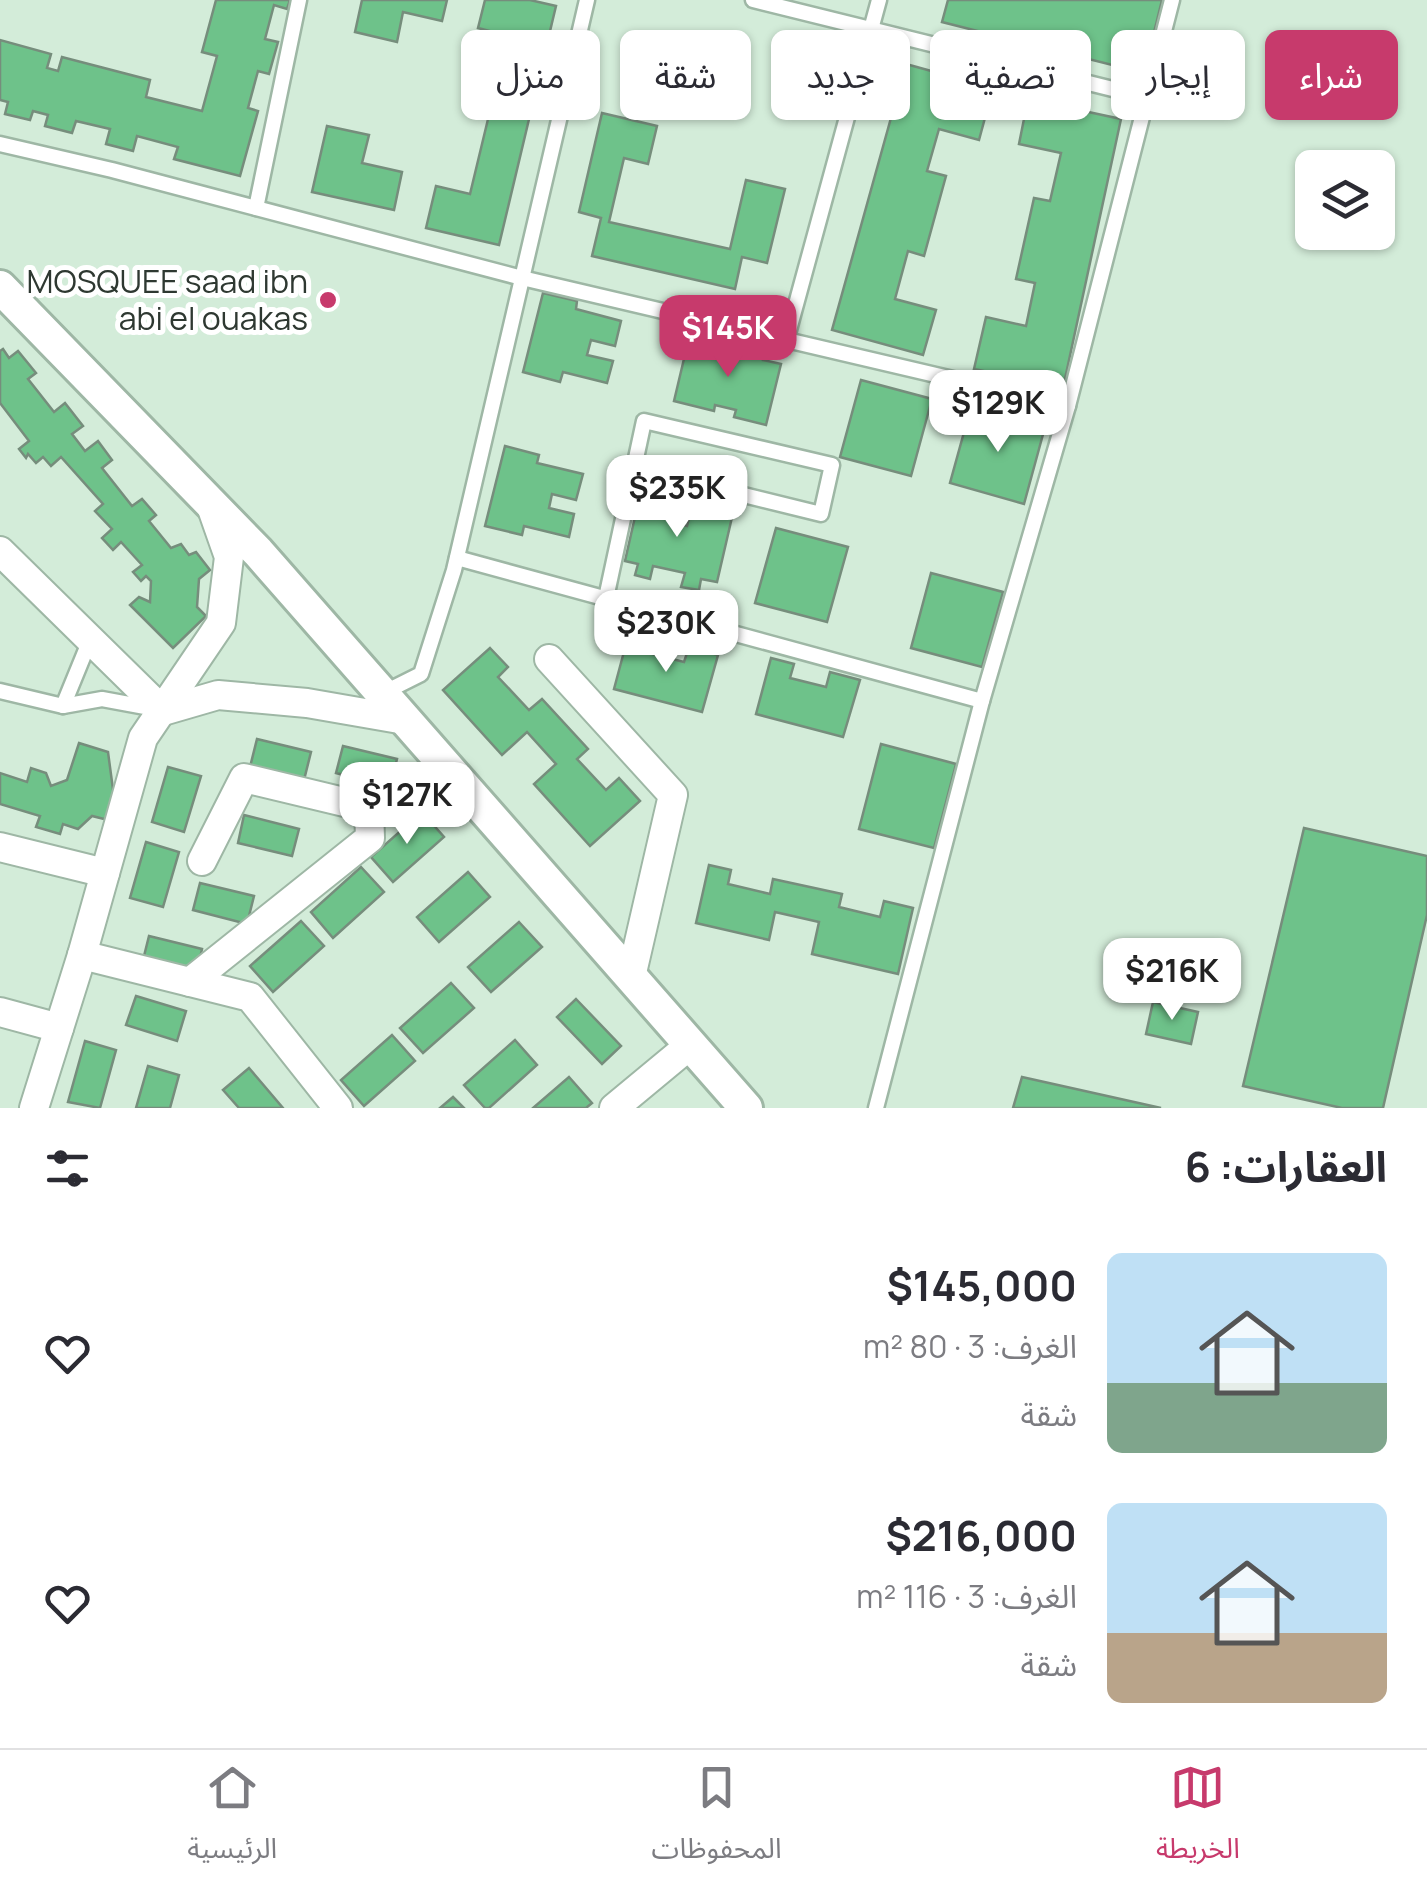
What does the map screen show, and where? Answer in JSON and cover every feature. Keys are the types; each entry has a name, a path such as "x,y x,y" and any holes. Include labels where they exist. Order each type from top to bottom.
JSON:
{"street":[{"path":"0,287 210,502 746,1108"},
{"path":"34,1108 144,738 221,623 229,557 210,502"},
{"path":"0,551 162,710"},
{"path":"550,660 673,795 631,977"},
{"path":"162,710 218,695 307,703 405,720"},
{"path":"190,982 370,838 369,808 244,778 202,861"},
{"path":"0,847 105,873"},
{"path":"82,956 250,997 338,1108"},
{"path":"0,1012 59,1028"},
{"path":"614,1108 690,1045"}],"lane":[{"path":"256,208 299,0"},
{"path":"382,694 421,674 457,558 587,0"},
{"path":"753,0 871,30 879,0"},
{"path":"1164,30 1172,0"},
{"path":"910,40 1111,89"},
{"path":"786,341 846,120"},
{"path":"876,1108 982,701 1068,406 1139,120"},
{"path":"0,144 522,278 1068,406"},
{"path":"606,598 644,421 832,465 820,514 634,468"},
{"path":"457,558 982,701"},
{"path":"63,706 90,640"},
{"path":"0,691 63,706 102,698 162,710"}],"building":[{"path":"216,0 290,0 287,9 274,5 265,39 278,42 269,74 258,71 248,108 258,111 240,176 174,159 178,147 137,136 133,151 106,144 110,129 76,121 72,133 45,126 48,115 33,111 30,120 5,114 8,102 0,100 0,40 51,54 47,68 58,71 62,57 150,80 146,97 202,111 217,56 202,52"},
{"path":"362,0 447,0 442,21 403,12 397,42 355,32"},
{"path":"485,0 530,0 556,6 550,30 478,28"},
{"path":"948,0 1162,0 1155,30 1111,30 1111,65 1091,60 1091,30 974,30 942,22"},
{"path":"910,65 930,71 930,120 984,120 979,140 939,129 927,171 946,176 924,256 908,251 895,299 936,310 923,355 832,330 890,120 910,120"},
{"path":"602,113 657,126 648,164 624,158 609,222 730,249 746,180 785,189 767,263 742,257 735,289 592,256 601,218 579,212"},
{"path":"1091,113 1121,120 1063,388 974,369 986,317 1026,326 1035,283 1016,279 1034,198 1050,201 1061,153 1019,144 1024,120 1091,120"},
{"path":"488,120 529,120 499,245 426,228 436,186 470,194"},
{"path":"327,126 369,135 362,163 402,172 394,210 312,192"},
{"path":"543,293 577,301 576,309 621,321 615,346 591,340 587,355 613,361 607,383 563,372 560,382 523,372"},
{"path":"707,332 721,335 718,348 748,355 751,342 766,346 763,360 781,364 766,425 734,417 736,410 715,405 714,411 674,401 688,342 703,345"},
{"path":"3,349 9,358 18,351 36,373 28,379 54,412 65,403 83,426 72,434 85,451 98,441 112,460 102,468 132,506 142,499 156,515 149,521 171,548 181,544 189,555 196,552 210,570 199,579 197,607 206,616 173,648 130,605 139,597 150,602 151,581 146,576 141,581 133,572 142,565 121,542 113,550 102,538 112,529 95,511 103,504 61,457 51,466 43,457 36,463 28,454 26,458 19,449 29,441 0,403"},
{"path":"861,380 932,399 911,476 840,457"},
{"path":"971,407 1045,427 1024,504 950,483"},
{"path":"505,446 539,455 537,463 583,474 576,500 552,494 549,508 574,514 569,537 524,526 522,535 485,526"},
{"path":"642,486 672,492 669,509 678,511 676,523 687,526 690,515 700,517 703,506 733,513 717,582 701,579 699,590 681,587 685,573 653,566 650,579 635,575 638,564 625,561"},
{"path":"776,528 848,547 827,622 755,603"},
{"path":"931,573 1003,592 982,667 911,648"},
{"path":"629,633 652,639 649,653 684,662 689,647 718,655 702,712 614,689"},
{"path":"490,648 508,667 498,677 529,710 542,699 588,749 577,759 606,790 619,778 640,801 590,846 534,784 556,764 527,732 502,755 443,690"},
{"path":"771,658 794,664 790,678 826,687 830,672 860,680 843,737 756,714"},
{"path":"257,739 311,752 304,780 250,767"},
{"path":"79,743 108,752 114,797 108,820 92,816 78,829 63,824 60,834 36,827 40,816 0,804 0,773 27,782 31,768 46,773 51,786 67,780"},
{"path":"881,744 956,764 934,848 859,829"},
{"path":"343,746 397,759 390,787 336,773"},
{"path":"168,767 201,776 184,832 152,822"},
{"path":"422,812 444,837 393,882 371,857"},
{"path":"244,815 299,829 292,856 238,843"},
{"path":"1304,828 1427,856 1427,915 1383,1108 1342,1108 1243,1086"},
{"path":"146,842 179,852 163,907 130,898"},
{"path":"709,865 731,870 728,884 770,894 773,879 842,894 839,907 880,917 884,901 913,908 898,974 812,954 819,922 775,912 769,940 696,923"},
{"path":"361,867 384,892 333,938 311,912"},
{"path":"468,872 490,897 439,942 417,917"},
{"path":"200,883 254,896 247,924 193,910"},
{"path":"301,921 324,946 273,992 250,966"},
{"path":"519,922 542,947 491,992 468,967"},
{"path":"149,936 202,949 196,977 142,964"},
{"path":"451,983 474,1008 423,1053 400,1028"},
{"path":"136,996 186,1011 177,1041 126,1025"},
{"path":"576,999 621,1046 602,1064 557,1017"},
{"path":"1153,1002 1198,1012 1191,1044 1146,1034"},
{"path":"392,1035 415,1061 364,1106 341,1080"},
{"path":"515,1040 537,1065 485,1108 464,1085"},
{"path":"85,1041 116,1050 100,1108 68,1102"},
{"path":"148,1066 179,1075 170,1108 136,1108"},
{"path":"249,1068 283,1108 239,1108 223,1090"},
{"path":"569,1077 592,1103 586,1108 533,1108"},
{"path":"1022,1077 1161,1108 1013,1108"},
{"path":"453,1097 464,1108 440,1108"}],"place":[{"name":"MOSQUEE saad ibn abi el ouakas","path":"328,300"}]}
